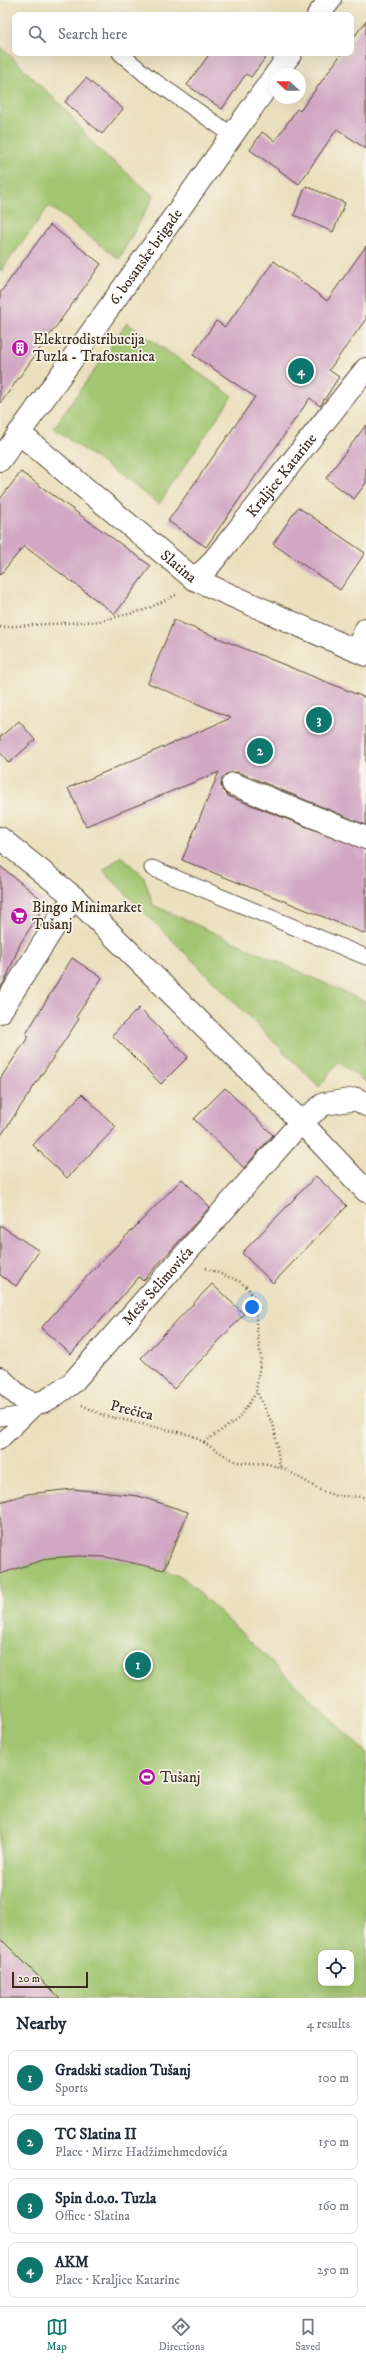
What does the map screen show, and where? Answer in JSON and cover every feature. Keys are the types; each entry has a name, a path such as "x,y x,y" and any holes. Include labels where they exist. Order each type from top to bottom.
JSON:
{"street":[{"path":"320,12 330,0"},
{"name":"6. bosanske brigade","path":"0,460 289,56"},
{"name":"Kraljice Katarine","path":"194,579 209,566 366,369"},
{"name":"Slatina","path":"19,434 194,579 362,653"},
{"path":"362,653 366,629"},
{"path":"233,784 366,838"},
{"path":"0,838 75,898 302,1122 366,1191"},
{"path":"0,1012 64,911 75,898"},
{"name":"Meše Selimovića","path":"49,1399 72,1383 189,1253 302,1122 324,1104 357,1099 366,1105"},
{"path":"0,1378 26,1401 49,1399"}],"lane":[{"path":"124,56 146,75 232,135"},
{"path":"152,868 366,957"},
{"path":"0,1418 22,1414 49,1399"},
{"path":"0,1442 49,1399"}],"path":[{"path":"0,627 100,621 145,610 186,590 194,579"},
{"path":"189,1253 209,1270 239,1280 248,1288 256,1301 258,1311 256,1319 261,1358 256,1392 238,1418 204,1442"},
{"path":"256,1392 274,1427 280,1468"},
{"name":"Prečica","path":"49,1399 102,1415 178,1431 204,1442 213,1450 236,1462 280,1468 295,1474 320,1490 336,1496 366,1497"}],"green space":[{"path":"0,46 67,111 94,145 154,196 119,259 49,206 0,272"},
{"path":"127,323 232,396 159,504 54,428"},
{"path":"121,856 144,877 153,905 366,1002 366,1082 338,1062 319,1087 103,871"},
{"name":"Tušanj","path":"73,1489 138,1496 188,1512 165,1570 184,1578 366,1752 366,1998 0,1998 0,1502 27,1494"}],"building":[{"path":"366,21 366,149 337,129 299,184 250,150 262,132 275,141 297,109 300,111 306,104 340,56 354,56 354,37"},
{"path":"208,56 267,56 251,77 246,74 222,109 187,85"},
{"path":"86,78 123,109 102,134 65,102"},
{"path":"306,186 345,203 333,232 294,215"},
{"name":"Elektrodistribucija Tuzla - Trafostanica","path":"50,225 101,264 0,404 0,293"},
{"path":"366,246 366,319 329,370 339,377 320,406 310,398 206,547 168,521 255,397 193,355 216,321 225,327 274,261 327,301"},
{"path":"366,425 366,483 354,499 326,478"},
{"path":"21,472 151,566 115,614 24,546 0,575 0,499"},
{"path":"298,507 365,553 340,590 273,544"},
{"path":"174,620 366,698 366,825 238,772 226,774 222,779 221,785 223,791 228,796 366,850 366,934 182,860 219,772 86,826 68,788 231,718 148,683"},
{"path":"19,721 35,740 9,763 0,752 0,737"},
{"path":"0,866 46,903 20,944 6,979 0,989"},
{"path":"72,958 102,978 76,1017 79,1019 0,1137 0,1079 29,1036 26,1034"},
{"path":"139,1008 188,1057 161,1084 112,1035"},
{"path":"225,1088 273,1135 244,1168 194,1119"},
{"path":"82,1094 116,1127 67,1178 33,1145"},
{"path":"316,1176 347,1206 273,1283 242,1253"},
{"path":"182,1179 210,1207 143,1281 139,1277 71,1354 41,1328 91,1272"},
{"path":"0,1225 39,1251 16,1286 0,1275"},
{"path":"212,1284 244,1314 174,1389 141,1358"},
{"path":"73,1489 138,1496 188,1512 164,1570 106,1557 78,1556 49,1558 0,1574 0,1502 27,1494"},
{"path":"0,1938 60,1998 0,1998"}],"place":[{"name":"Elektrodistribucija Tuzla - Trafostanica","path":"20,348"},
{"name":"AKM","path":"301,371"},
{"name":"Spin d.o.o. Tuzla","path":"319,720"},
{"name":"TC Slatina II","path":"260,751"},
{"name":"Bingo Minimarket Tušanj","path":"19,916"},
{"name":"Gradski stadion Tušanj","path":"138,1665"},
{"name":"Tušanj","path":"147,1777"}]}
